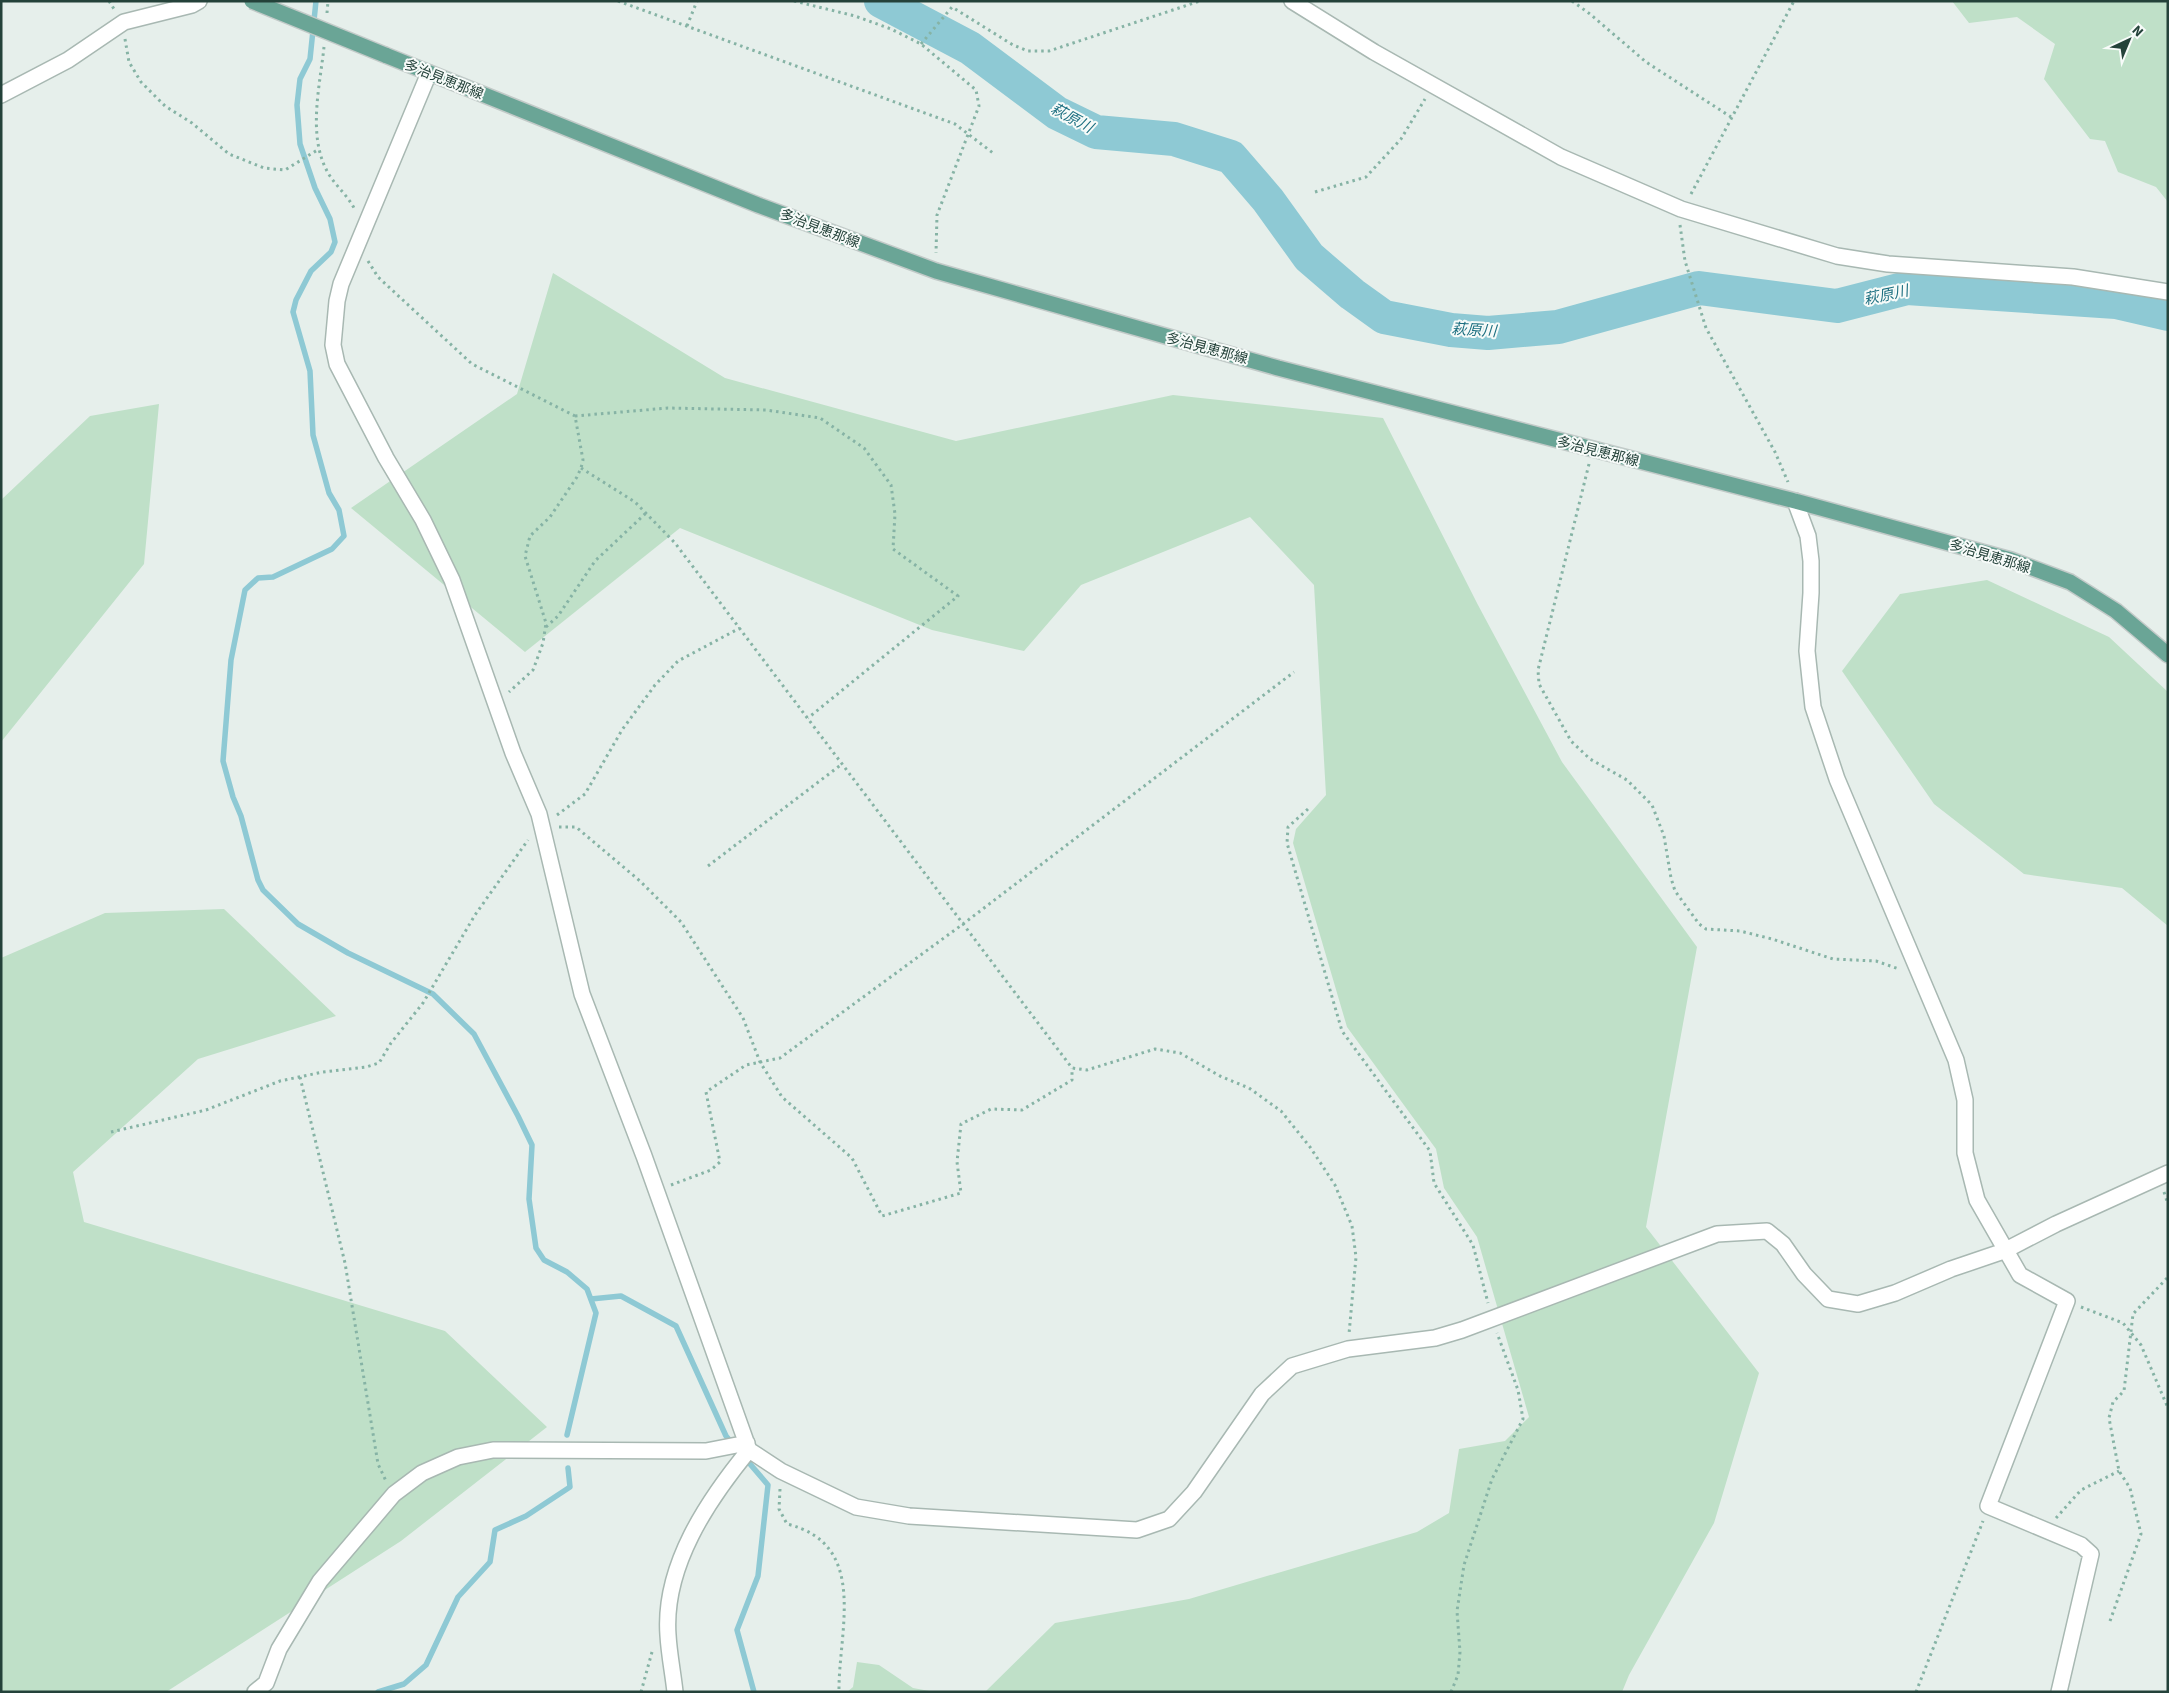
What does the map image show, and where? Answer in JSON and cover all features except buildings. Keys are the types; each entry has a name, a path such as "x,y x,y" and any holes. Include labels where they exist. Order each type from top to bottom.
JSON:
{"main road":[{"name":"多治見恵那線","path":"252,1 758,205 936,272 1269,365 1795,501 2011,560 2070,582 2116,611 2168,655"}],"street":[{"path":"1,95 68,60 124,22 192,5 199,1"},
{"path":"1292,1 1433,85 1562,157 1681,209 1837,256 1888,264 2073,276 2168,292"},
{"path":"429,72 341,284 336,301 332,345 337,364 386,458 432,537 452,580 542,829 582,994 656,1190 748,1446 781,1471 856,1507 892,1513 1085,1529 1138,1530 1169,1519 1194,1492 1262,1394 1292,1366 1348,1349 1435,1338 1492,1319 1717,1234 1768,1231 1783,1244 1804,1274 1828,1299 1858,1304 1895,1293 1951,1269 2004,1251 2056,1224 2168,1173"},
{"path":"1795,501 1808,536 1811,561 1811,593 1806,650 1813,707 1837,779 1956,1060 1965,1100 1965,1153 1977,1200 2004,1251 2020,1276 2066,1301 1988,1506 2081,1545 2091,1554 2059,1692"},
{"path":"255,1692 266,1683 280,1648 320,1581 394,1494 422,1473 458,1457 493,1450 706,1451 748,1446"},
{"path":"676,1692 667,1633 671,1590 683,1554 698,1523 748,1446"}],"path":[{"path":"109,1 124,22 129,62 141,82 165,106 192,123 229,154 264,168 285,170 301,162 319,149"},
{"path":"326,21 328,1"},
{"path":"618,1 955,124 993,153"},
{"path":"687,26 697,1"},
{"path":"794,1 855,16 891,29 921,43 976,90 978,106 937,215 936,272"},
{"path":"921,43 952,7 1013,45 1028,51 1049,51 1200,1"},
{"path":"1572,1 1646,62 1731,117"},
{"path":"1794,1 1693,191 1681,209 1679,222 1685,261 1706,328 1776,452 1795,501"},
{"path":"324,40 318,108 319,149 326,169 353,206 363,230 367,261 378,277 450,346 472,364 575,416 668,408 766,410 820,418 864,448 891,485 895,514 893,549 950,588 958,596 808,718"},
{"path":"1315,192 1366,177 1402,139 1433,85"},
{"path":"496,702 532,670 543,643 545,627 525,556 530,536 550,517 581,468 583,460 575,416"},
{"path":"1592,449 1538,670 1539,684 1571,741 1590,759 1627,780 1652,805 1664,836 1675,891 1699,924 1706,930 1740,931 1772,939 1833,959 1876,961 1898,969 1924,988"},
{"path":"542,829 576,826 640,881 681,922 743,1018 760,1062 782,1097 852,1158 882,1216 961,1193 957,1162 961,1124 991,1109 1022,1110 1072,1080 1072,1068 675,543 635,502 581,468"},
{"path":"545,627 558,616 595,561 646,513"},
{"path":"111,1132 206,1110 280,1081 379,1064 391,1043 422,1003 474,915 527,841 585,794 622,730 655,685 678,661 740,628"},
{"path":"656,1190 711,1170 720,1162 706,1092 746,1065 780,1058 963,924 1294,672"},
{"path":"708,866 842,764"},
{"path":"1308,809 1288,826 1287,843 1342,1031 1430,1151 1434,1183 1473,1245 1492,1319 1518,1390 1523,1419 1492,1479 1464,1565 1457,1611 1460,1652 1458,1675 1452,1692"},
{"path":"1072,1068 1087,1070 1155,1049 1180,1053 1220,1076 1250,1088 1281,1111 1310,1147 1335,1185 1352,1226 1356,1257 1348,1349"},
{"path":"300,1077 345,1263 378,1464 394,1494"},
{"path":"2110,1621 2141,1534 2130,1488 2119,1471 2109,1418 2112,1402 2124,1391 2133,1314 2168,1277"},
{"path":"2066,1301 2123,1323 2141,1345 2168,1408"},
{"path":"781,1471 779,1509 787,1524 802,1527 835,1555 842,1579 845,1618 839,1692"},
{"path":"2049,1532 2054,1521 2077,1494 2119,1471"},
{"path":"1916,1692 1988,1506"}],"green space":[{"path":"1952,1 2168,1 2168,202 2156,187 2118,172 2105,141 2090,139 2044,79 2055,44 2017,17 1969,23"},
{"path":"553,273 725,378 956,441 1173,395 1383,418 1478,605 1562,762 1697,947 1646,1227 1759,1373 1714,1523 1629,1675 1622,1692 985,1692 1055,1623 1189,1599 1417,1532 1449,1513 1459,1449 1505,1441 1529,1417 1477,1237 1444,1188 1436,1149 1347,1027 1293,843 1296,829 1326,795 1314,585 1250,517 1081,585 1024,651 932,630 680,528 525,652 351,508 517,394"},
{"path":"159,404 144,564 1,742 1,500 90,416"},
{"path":"1987,580 2109,637 2168,692 2168,926 2122,888 2024,874 1934,804 1842,671 1900,594"},
{"path":"224,909 336,1016 198,1059 73,1172 84,1222 445,1331 547,1427 401,1541 166,1692 1,1692 1,958 105,913"},
{"path":"857,1662 879,1665 913,1688 935,1692 847,1692 853,1687"}],"waterway":[{"path":"316,1 310,59 300,79 297,105 300,144 315,188 330,219 335,242 331,252 311,271 296,300 293,312 310,371 313,435 329,493 339,510 344,536 332,549 273,577 258,578 245,590 231,660 223,761 233,797 241,816 258,880 263,890 298,924 348,953 433,994 474,1034 518,1116 532,1145 529,1199 536,1248 544,1260 567,1272 587,1289 596,1313 567,1435"},
{"name":"萩原川","path":"881,1 970,48 1057,113 1096,132 1174,139 1231,157 1268,200 1309,257 1352,294 1384,317 1451,330 1488,333 1558,327 1699,288 1837,306 1907,288 2116,302 2168,314"},
{"path":"591,1299 621,1296 676,1326 726,1436 733,1444"},
{"path":"744,1457 768,1485 758,1576 737,1630 754,1692"},
{"path":"378,1692 404,1684 426,1665 458,1597 490,1562 495,1530 526,1516 570,1487 568,1468"}]}
